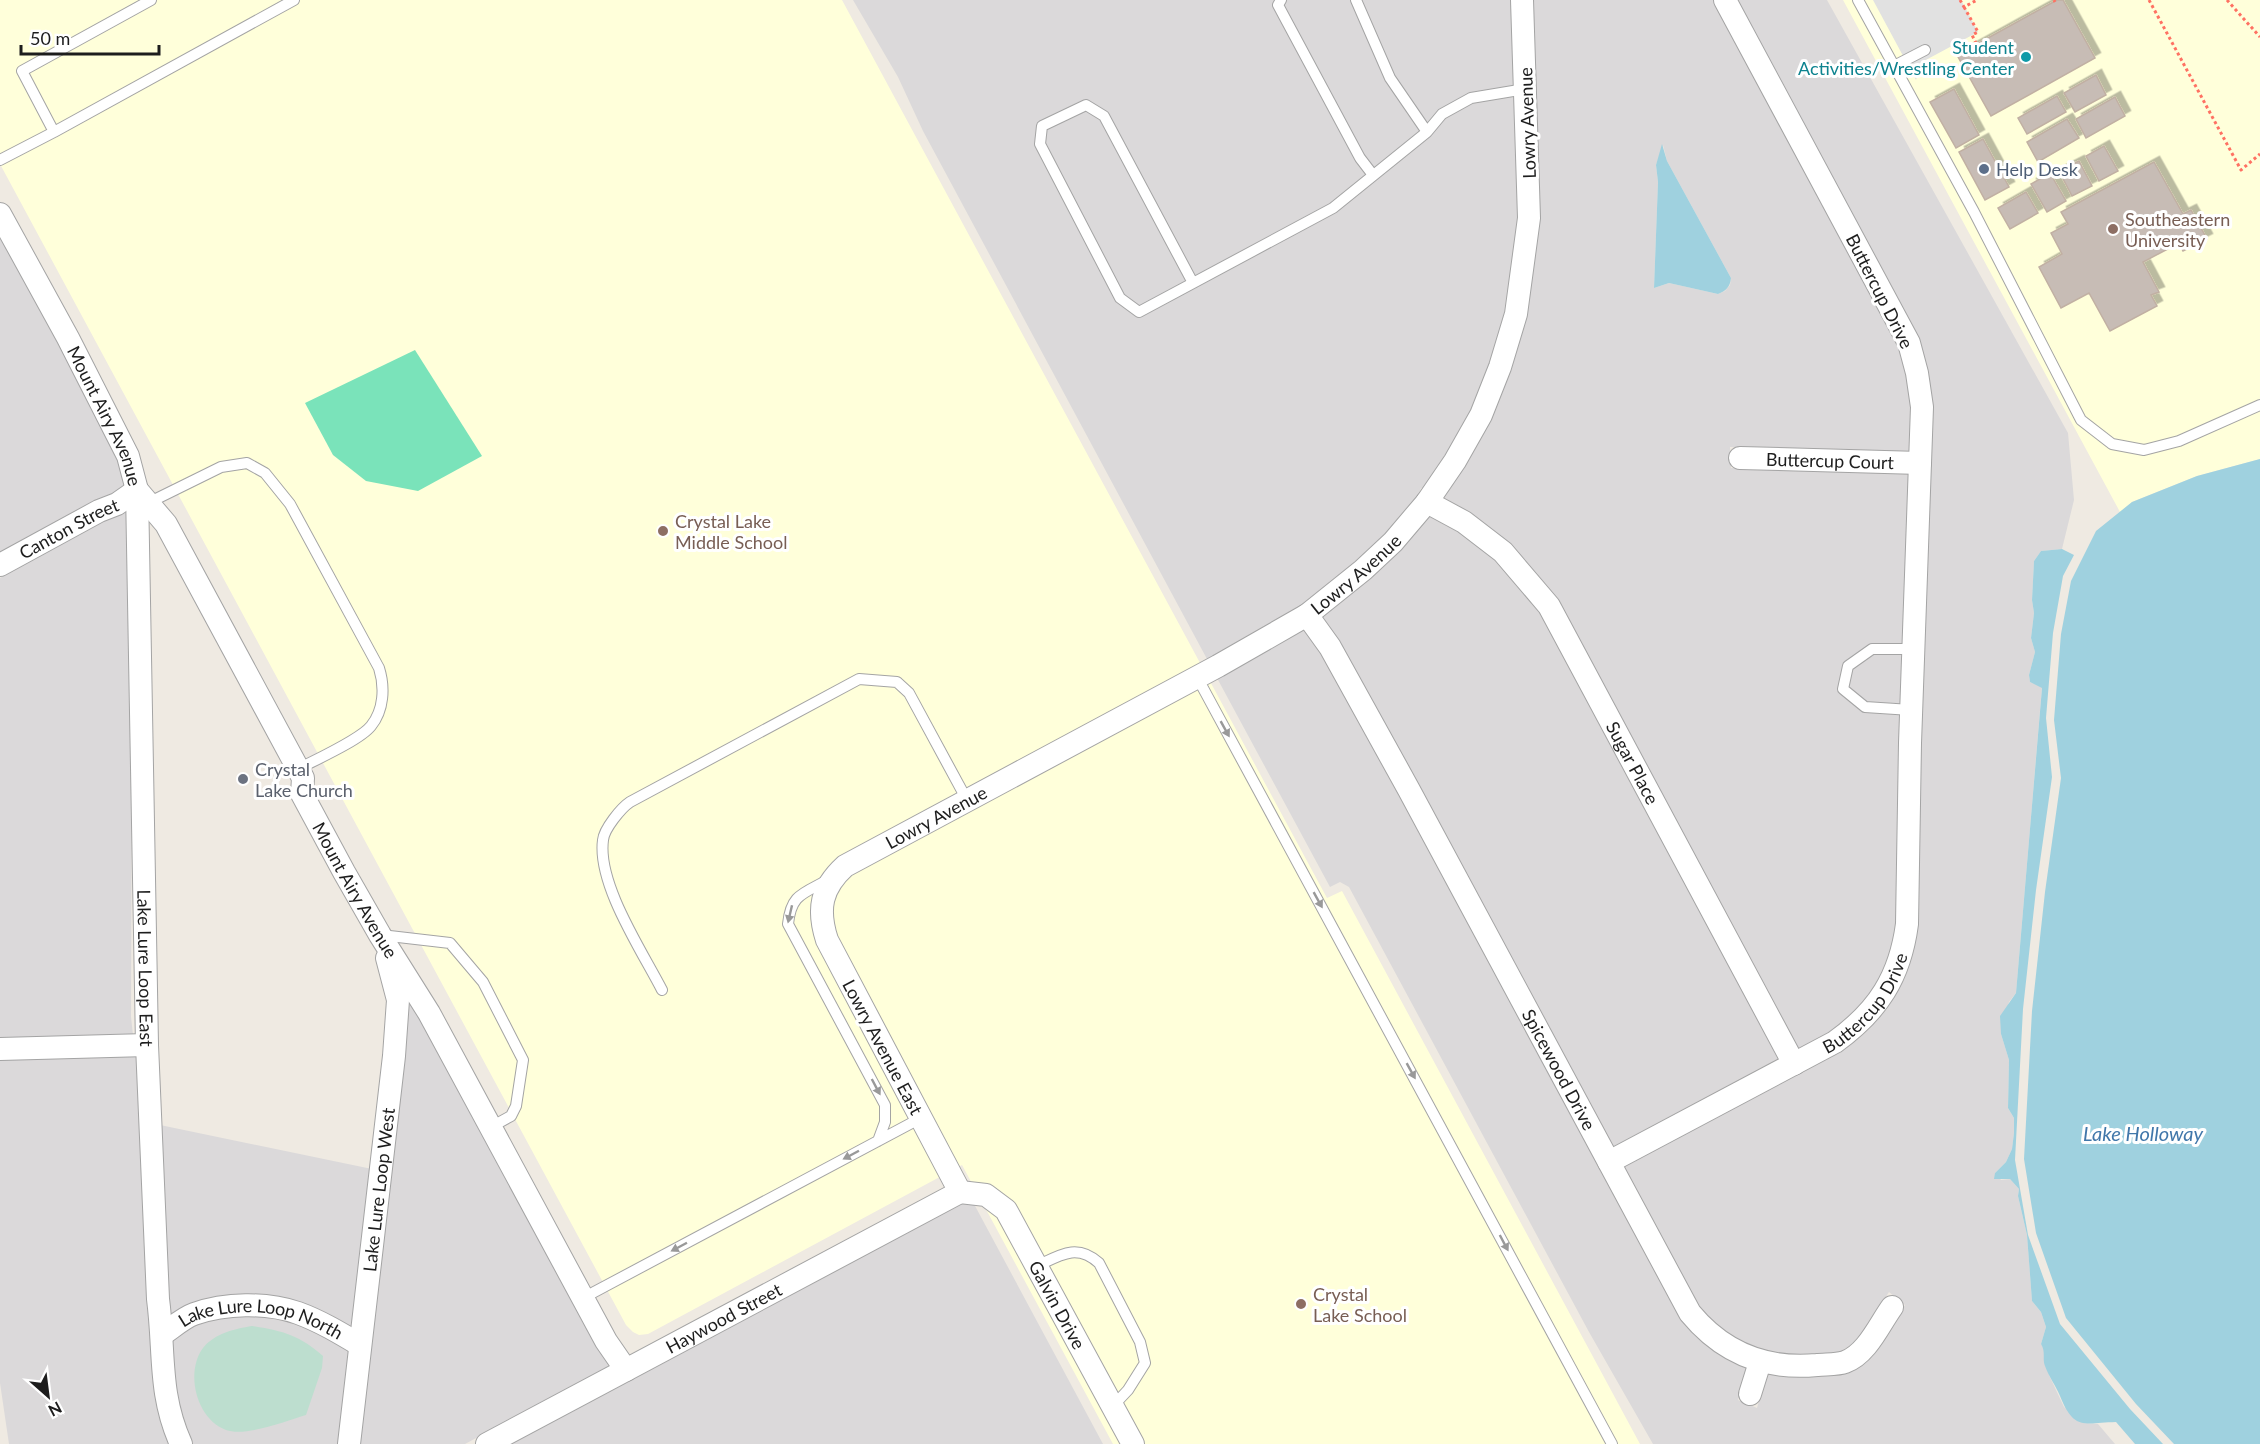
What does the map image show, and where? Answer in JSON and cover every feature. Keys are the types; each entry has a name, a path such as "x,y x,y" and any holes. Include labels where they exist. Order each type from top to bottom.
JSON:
{"street":[{"name":"Lowry Avenue","path":"828,888 845,866 1197,677 1307,615 1334,595 1378,556 1427,502 1455,461 1481,415 1494,385 1516,314 1529,218 1522,0"},
{"name":"Buttercup Drive","path":"1609,1162 1794,1065 1857,1027 1879,1001 1895,975 1904,949 1907,924 1911,710 1922,407 1917,373 1909,344 1725,0"},
{"name":"Mount Airy Avenue","path":"0,214 68,338 128,456 143,496 166,524 303,778 302,794 380,935 429,1013 606,1341 626,1370"},
{"name":"Buttercup Court","path":"1740,458 1920,463"},
{"name":"Canton Street","path":"0,566 99,510 143,496"},
{"name":"Lake Lure Loop East","path":"143,496 147,1045 158,1299 163,1334 162,1367 166,1401 173,1426 182,1444"},
{"name":"Sugar Place","path":"1427,502 1464,522 1503,552 1549,606 1794,1065"},
{"name":"Spicewood Drive","path":"1307,615 1330,647 1353,688 1690,1313 1702,1328 1727,1347 1760,1362 1803,1366 1844,1362 1864,1349 1892,1306"},
{"name":"Lowry Avenue East","path":"828,888 821,920 826,940 960,1192"},
{"name":"Lake Lure Loop West","path":"349,1444 390,1090 398,1000 380,935"},
{"path":"0,1049 147,1045"},
{"name":"Galvin Drive","path":"960,1192 986,1195 1006,1210 1133,1444"},
{"name":"Haywood Street","path":"487,1444 960,1192"},
{"name":"Lake Lure Loop North","path":"163,1334 192,1315 223,1307 262,1306 297,1313 327,1325 360,1345"},
{"path":"1750,1394 1760,1362"}],"lane":[{"path":"54,132 22,71 151,0"},
{"path":"0,160 294,0"},
{"path":"1281,0 1278,5 1360,158 1373,175"},
{"path":"1356,0 1390,78 1427,132"},
{"path":"1858,0 1974,212 2082,420 2112,444 2144,450 2179,441 2260,405"},
{"path":"1894,66 1925,50"},
{"path":"1193,283 1104,116 1086,105 1042,126 1040,144 1120,298 1139,312 1333,208 1427,132 1442,114 1471,98 1526,89"},
{"path":"143,496 221,467 247,463 266,473 290,504 379,668 384,684 381,705 371,727 346,744 298,769"},
{"path":"1911,710 1865,707 1844,689 1848,666 1872,649 1913,649"},
{"path":"1197,677 1612,1444"},
{"path":"662,990 616,903 603,864 603,837 621,808 630,802 859,679 897,682 909,693 967,800"},
{"path":"828,888 800,895 790,908 788,924 885,1104 885,1122 878,1141"},
{"path":"380,935 450,943 483,982 523,1060 516,1106 511,1116 491,1126"},
{"path":"584,1298 921,1118"},
{"path":"1037,1266 1062,1255 1079,1251 1099,1263 1140,1342 1145,1363 1128,1390 1113,1406"}],"path":[{"path":"1960,0 1978,32 1972,35 1977,45"},
{"path":"1964,7 1977,0"},
{"path":"2149,0 2241,170 2260,154"},
{"path":"2227,0 2260,37"}],"shaded area":[{"name":"Crystal Lake Middle School","path":"0,0 842,0 1327,898 1342,891 1640,1444 1113,1444 962,1165 648,1334 639,1335 633,1332 626,1325 0,164"},
{"path":"853,0 1512,0 1519,216 1507,310 1491,363 1472,410 1423,489 1421,488 1418,496 1386,534 1356,562 1301,606 1207,659 923,131 898,77"},
{"path":"1531,0 1714,0 1900,347 1908,374 1912,407 1910,452 1730,447 1731,468 1910,473 1897,922 1894,946 1886,970 1871,994 1850,1019 1797,1051 1557,602 1442,499 1490,421 1510,372","holes":["1663,145 1667,161 1731,278 1730,285 1718,294 1669,283 1654,288 1658,182 1656,165"]},
{"path":"1735,0 1827,0 2068,433 2074,500 2062,549 2041,551 2034,561 2032,600 2034,613 2031,638 2035,652 2029,675 2030,682 2042,687 2016,993 2009,1002 2001,1034 2009,1060 2008,1108 2014,1118 2014,1133 2012,1149 2006,1162 1995,1173 2001,1180 2010,1179 2019,1189 2018,1196 2027,1235 2032,1301 2041,1312 2046,1327 2041,1344 2049,1375 2064,1407 2084,1423 2098,1424 2115,1444 1653,1444 1589,1332 1349,887 1340,882 1330,887 1217,678 1305,628 1322,652 1664,1286 1747,1367 1738,1400 1757,1408 1767,1373 1805,1377 1846,1373 1870,1358 1905,1305 1889,1292 1857,1341 1840,1352 1802,1356 1761,1352 1731,1338 1698,1307 1622,1167 1841,1051 1864,1034 1887,1009 1904,979 1913,954 1916,925 1919,745 1931,407"},
{"name":"Southeastern University","path":"1843,0 2260,0 2260,459 2197,476 2132,502 2120,512"},
{"path":"1873,0 1961,0 1978,32 1922,62 1916,80"},
{"path":"0,234 119,459 126,485 112,495 0,553"},
{"path":"128,509 132,731 131,1017 133,1035 0,1039 0,578"},
{"path":"1430,515 1460,531 1497,560 1541,612 1780,1059 1612,1149 1321,618 1370,578"},
{"path":"407,995 612,1365 465,1444 359,1444 370,1349 373,1341 371,1340 404,1058"},
{"path":"136,1056 152,1329 149,1331 153,1337 171,1444 9,1444 0,1383 0,1060"},
{"path":"160,1125 372,1169 352,1329 330,1316 170,1317"},
{"path":"963,1203 974,1204 1103,1444 510,1444"},
{"path":"225,1317 262,1317 295,1323 349,1350 339,1444 193,1444 176,1399 172,1341 196,1325"},
{"path":"252,1326 282,1332 306,1343 323,1356 322,1368 306,1415 255,1430 234,1432 226,1430 207,1416 196,1394 195,1369 203,1348 213,1339 232,1330"}],"green space":[{"path":"415,350 482,456 418,491 366,481 333,455 305,403"}],"water":[{"path":"1662,144 1667,161 1731,278 1727,288 1718,294 1669,283 1654,288 1658,182 1656,165"},
{"name":"Lake Holloway","path":"2260,459 2260,1444 2174,1444 2136,1404 2066,1318 2036,1233 2024,1159 2032,1011 2061,778 2054,720 2061,634 2071,581 2096,531 2132,502 2197,476"},
{"path":"2062,549 2074,555 2063,576 2053,633 2046,718 2052,777 2036,890 2023,1009 2015,1160 2028,1235 2060,1324 2130,1409 2163,1444 2135,1444 2116,1422 2081,1422 2070,1415 2044,1363 2041,1344 2046,1327 2041,1312 2032,1301 2027,1235 2018,1196 2019,1189 2010,1179 1994,1179 1995,1173 2006,1162 2012,1149 2014,1133 2014,1118 2008,1108 2009,1060 2001,1034 2000,1016 2016,993 2042,688 2030,682 2029,675 2035,652 2031,638 2034,613 2032,600 2034,561 2041,551"}],"building":[{"name":"Student Activities/Wrestling Center","path":"2057,0 2063,0 2095,58 1991,116 1957,55"},
{"path":"2096,75 2106,95 2075,112 2064,93"},
{"path":"1954,89 1979,135 1956,148 1930,102"},
{"path":"2057,96 2066,112 2027,134 2018,118"},
{"path":"2115,97 2125,116 2086,138 2076,119"},
{"path":"2067,119 2079,138 2038,162 2027,142"},
{"name":"Help Desk","path":"1983,139 2009,187 1985,200 1959,152"},
{"path":"2104,146 2118,171 2099,181 2086,156"},
{"path":"2079,161 2092,186 2072,196 2059,171"},
{"path":"2154,162 2183,214 2191,210 2207,239 2183,251 2179,243 2143,262 2159,292 2151,295 2157,306 2110,331 2089,293 2061,308 2039,267 2062,254 2051,233 2068,224 2061,212"},
{"path":"2050,173 2066,201 2047,212 2031,184"},
{"path":"2026,192 2038,213 2010,229 1998,208"}],"place":[{"name":"Student Activities/Wrestling Center","path":"2026,57"},
{"name":"Help Desk","path":"1984,169"},
{"name":"Southeastern University","path":"2113,229"},
{"name":"Crystal Lake Middle School","path":"663,531"},
{"name":"Crystal Lake Church","path":"243,779"},
{"name":"Crystal Lake School","path":"1301,1304"}]}
